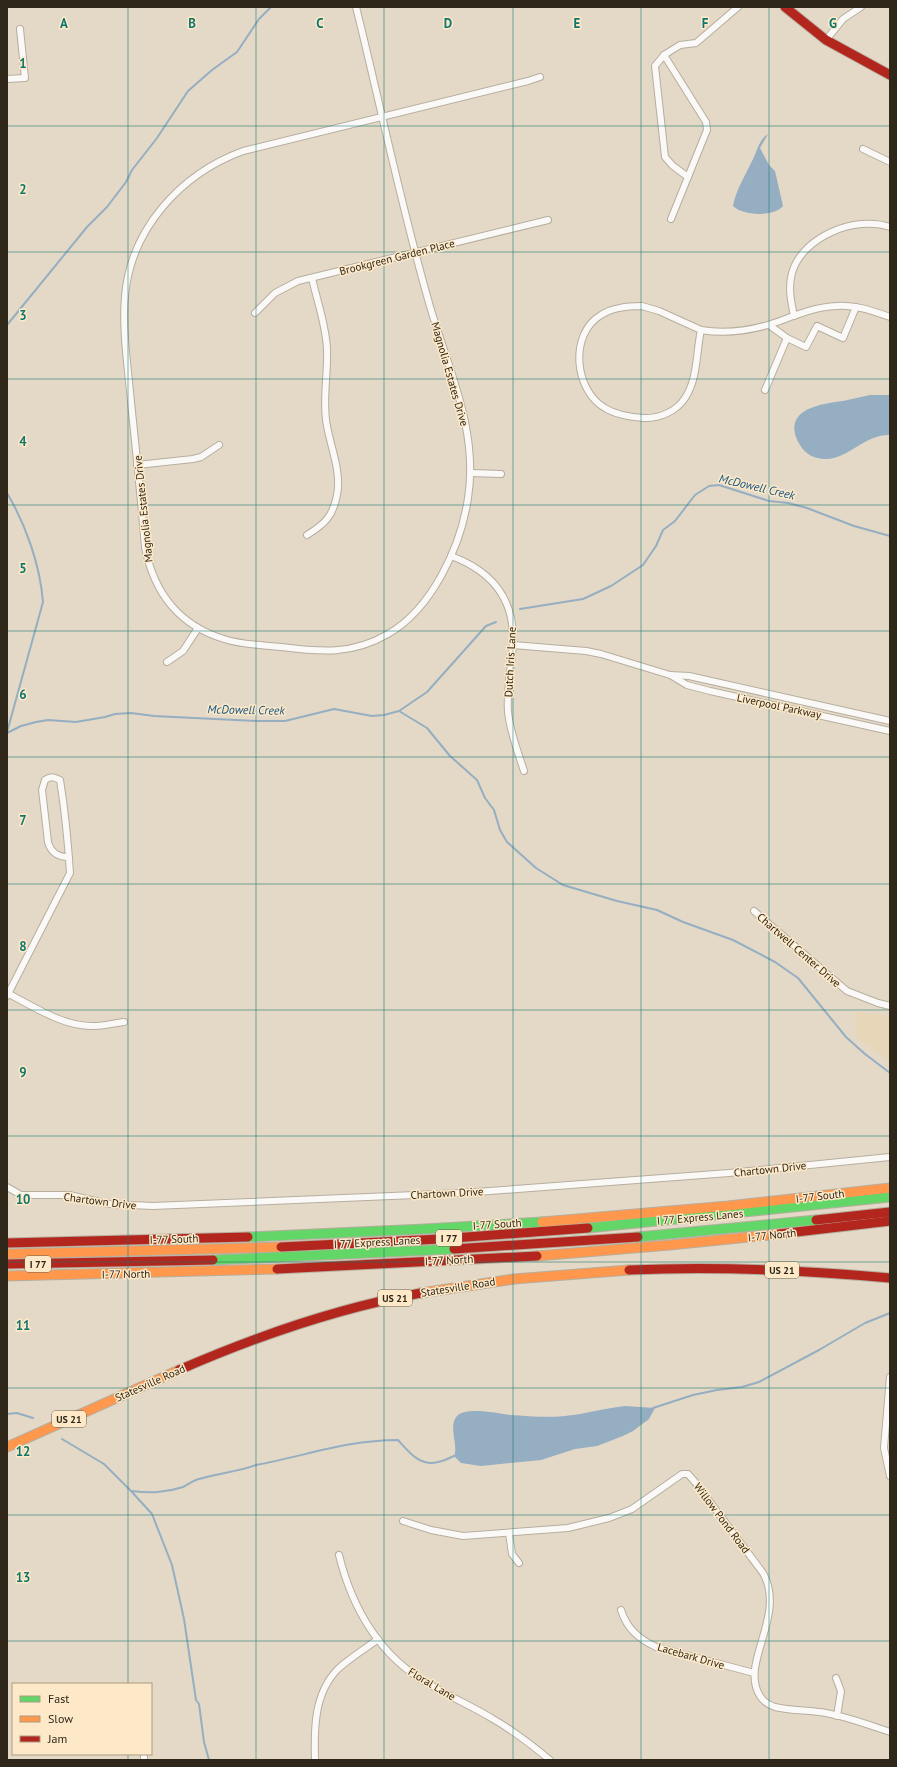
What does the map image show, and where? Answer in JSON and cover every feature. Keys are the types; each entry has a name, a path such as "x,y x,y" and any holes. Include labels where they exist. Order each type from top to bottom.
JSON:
{"main road":[{"path":"785,7 826,40 890,75"},
{"name":"I-77 South","path":"7,1243 231,1238 485,1225 680,1211 890,1188"},
{"name":"I 77 Express Lanes","path":"7,1254 193,1250 378,1242 673,1220 890,1197"},
{"name":"I 77 Express Lanes","path":"7,1264 276,1258 440,1250 564,1242 775,1224 890,1212"},
{"name":"I-77 North","path":"7,1276 178,1272 358,1265 518,1256 668,1245 890,1221"},
{"path":"7,1247 41,1242"},
{"path":"276,1258 358,1265"},
{"name":"Statesville Road","path":"7,1447 189,1366 265,1335 337,1312 407,1295 530,1278 649,1269 777,1269 890,1278"}],"street":[{"name":"Magnolia Estates Drive","path":"356,7 382,116 429,303 464,418 470,449 471,473 464,517 451,556 434,587 405,622 390,633 363,646 333,651 284,648 225,640 198,628 179,614 171,606 157,586 150,571 145,547 125,333 125,294 129,274 138,247 158,212 174,194 194,177 212,165 228,157 243,151 382,116 540,77"},
{"path":"688,177 673,166 665,157 655,66 664,55 680,45 696,43 738,7"},
{"path":"826,40 842,20 861,7"},
{"path":"7,79 25,78 20,29"},
{"path":"664,55 706,122 707,130 671,219"},
{"path":"862,149 890,162"},
{"name":"Brookgreen Garden Place","path":"255,313 271,297 286,286 312,278 548,220"},
{"path":"794,316 790,290 791,275 800,256 812,242 832,233 854,226 874,224 890,227"},
{"path":"307,535 322,526 327,519 335,503 338,484 337,469 325,412 327,348 312,278"},
{"path":"701,330 695,370 689,392 681,403 664,415 647,418 618,414 605,408 597,402 586,386 579,362 581,342 588,326 601,315 621,308 642,306 659,310 701,330 730,332 769,324 832,306 856,308 890,316"},
{"path":"769,324 787,338 806,347 817,326 843,338 856,308"},
{"path":"765,390 787,338"},
{"path":"137,465 194,459 201,457 219,445"},
{"path":"471,473 501,474"},
{"name":"Dutch Iris Lane","path":"451,556 476,567 493,582 510,613 513,644 508,694 508,711 511,731 524,771"},
{"path":"167,662 183,651 198,628"},
{"name":"Liverpool Parkway","path":"513,644 601,654 670,675 687,685 890,731"},
{"name":"Liverpool Parkway","path":"670,675 689,676 890,721"},
{"path":"69,857 54,854 50,849 48,842 42,790 45,780 49,778 54,777 60,780 69,857 70,873 7,994 59,1019 77,1025 94,1026 124,1022"},
{"name":"Chartwell Center Drive","path":"754,911 847,991 890,1006"},
{"name":"Chartown Drive","path":"7,1187 21,1195 68,1195 116,1205 154,1206 464,1193 729,1173 890,1157"},
{"path":"890,1377 884,1448 890,1476"},
{"name":"Willow Pond Road","path":"403,1521 452,1535 510,1533 568,1528 609,1518 632,1509 682,1474 688,1474 758,1567 768,1583 771,1599 770,1612 754,1673 757,1691 762,1699 770,1705 837,1716 890,1732"},
{"path":"510,1533 512,1554 519,1563"},
{"name":"Floral Lane","path":"339,1555 356,1606 378,1639 401,1664 428,1684 511,1729 550,1760"},
{"name":"Lacebark Drive","path":"621,1610 626,1624 646,1642 656,1648 754,1673"},
{"path":"315,1760 316,1719 320,1701 327,1684 338,1670 378,1639"},
{"path":"836,1678 840,1691 837,1716"}],"shaded area":[{"path":"855,1011 890,1016 890,1062 856,1038"}],"water":[{"path":"768,134 760,148 769,165 775,171 783,206 779,210 773,212 758,214 744,212 733,206 734,200 760,143"},
{"path":"870,395 890,395 890,435 872,438 849,452 833,458 821,459 814,457 802,448 795,433 795,424 798,416 805,411 823,404"},
{"path":"625,1406 655,1408 649,1419 633,1431 597,1446 575,1449 541,1460 481,1466 461,1463 454,1456 455,1446 453,1424 458,1415 468,1411 483,1411 537,1417 558,1417"}],"waterway":[{"path":"7,325 87,227 107,207 126,182 132,170 157,138 188,91 212,70 237,52 259,19 271,7"},
{"name":"McDowell Creek","path":"520,609 583,599 611,586 643,565 656,546 663,530 675,521 695,495 709,486 719,485 769,501 788,503 807,508 854,526 890,536"},
{"path":"7,493 20,518 31,546 39,574 43,602 7,732"},
{"name":"McDowell Creek","path":"7,733 21,726 48,720 76,722 115,714 131,713 154,716 258,721 285,721 334,709 372,716 384,715 399,711 427,692 486,626 496,622"},
{"path":"399,711 427,728 450,756 477,780 485,798 494,810 500,830 507,842 536,868 563,885 617,901 657,910 683,922 733,940 775,962 798,978 846,1037 890,1073"},
{"path":"653,1408 693,1395 742,1387 759,1382 819,1350 865,1323 890,1313"},
{"path":"7,1414 17,1413 33,1418"},
{"path":"62,1439 104,1464 152,1514 172,1565 184,1619 196,1700 199,1704 204,1742 209,1760"},
{"path":"131,1491 151,1492 170,1490 183,1487 195,1480 256,1465 326,1449 379,1441 398,1440 415,1457 426,1462 432,1463 441,1461 457,1455"}],"traffic: fast":[{"path":"588,1228 890,1197"},
{"path":"638,1237 816,1220"},
{"path":"248,1237 542,1222"},
{"path":"213,1260 454,1249"}],"traffic: slow":[{"path":"542,1222 728,1206 890,1188"},
{"path":"537,1256 779,1234"},
{"path":"7,1254 281,1247"},
{"path":"7,1276 277,1269"},
{"path":"421,1293 514,1279 629,1270"},
{"path":"7,1447 179,1370"}],"traffic: jam":[{"path":"785,7 826,40 890,75"},
{"path":"816,1220 890,1212"},
{"path":"779,1234 890,1221"},
{"path":"281,1247 440,1239 588,1228"},
{"path":"7,1243 248,1237"},
{"path":"454,1249 638,1237"},
{"path":"277,1269 537,1256"},
{"path":"7,1264 213,1260"},
{"path":"629,1270 694,1268 760,1270 890,1278"},
{"path":"179,1370 298,1324 390,1299 421,1293"}]}
